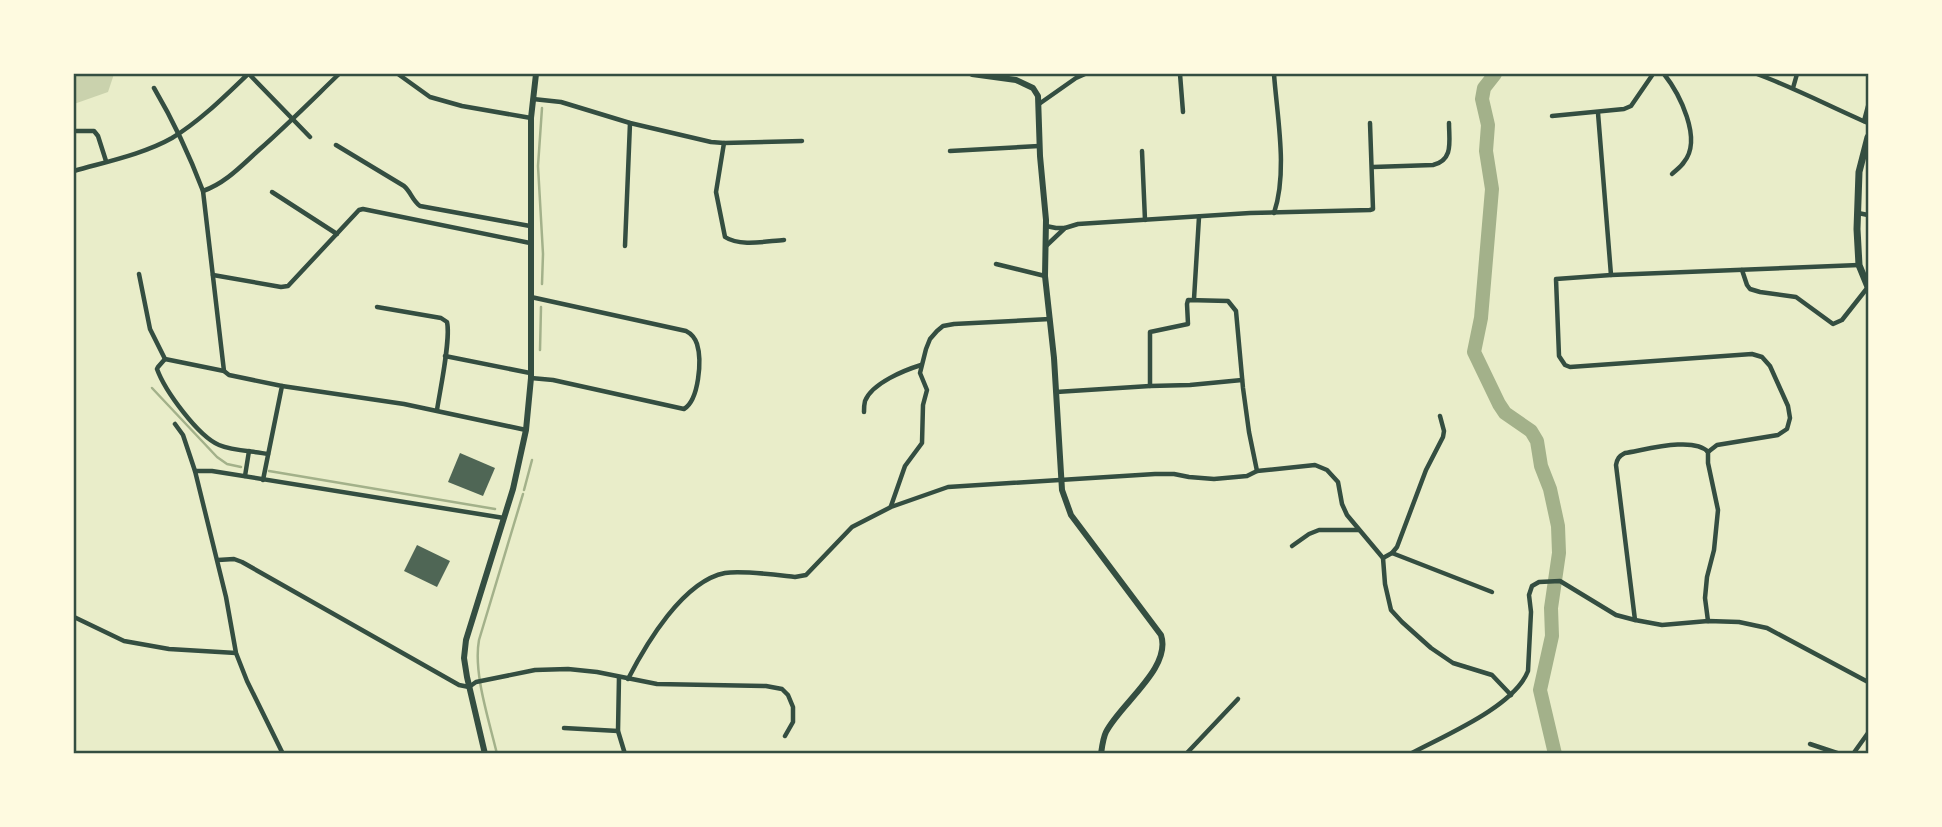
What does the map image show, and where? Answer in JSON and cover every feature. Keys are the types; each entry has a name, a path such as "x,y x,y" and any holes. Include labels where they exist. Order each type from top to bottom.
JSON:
{"main road":[{"path":"1868,137 1859,172 1857,213 1859,265 1868,287"}],"street":[{"path":"74,172 172,138 248,74 310,137"},
{"path":"203,191 218,186 339,74"},
{"path":"398,74 430,97 462,106 531,118"},
{"path":"485,754 464,658 466,640 513,489 526,430 531,375 531,118 536,74"},
{"path":"972,74 1016,80 1033,88 1038,96 1046,226 1045,276 1065,503 1071,515 1161,635 1164,644 1163,654 1153,672 1106,733 1101,754"},
{"path":"1039,104 1085,74"},
{"path":"1180,74 1183,113"},
{"path":"1274,74 1281,153 1279,200 1274,213"},
{"path":"1552,116 1624,109 1631,106 1653,74"},
{"path":"1664,74 1683,105 1691,138 1685,162 1672,174"},
{"path":"1756,74 1866,122 1868,106"},
{"path":"1793,88 1797,74"},
{"path":"154,88 179,132 203,191 224,371"},
{"path":"533,99 561,102 630,123 724,143 802,141"},
{"path":"1598,113 1611,275"},
{"path":"625,246 630,123"},
{"path":"1046,226 1065,228 1078,224 1145,220 1367,211 1373,209 1370,123"},
{"path":"1373,167 1442,163 1449,151 1449,123"},
{"path":"74,131 94,131 106,161"},
{"path":"724,143 716,192 725,237 740,242 784,240"},
{"path":"336,145 404,186 420,206 530,226"},
{"path":"950,150 1040,145"},
{"path":"1142,151 1145,220"},
{"path":"272,192 337,234"},
{"path":"213,275 288,286 363,209 530,243"},
{"path":"1857,213 1868,215"},
{"path":"1194,299 1199,217"},
{"path":"1045,247 1065,228"},
{"path":"996,264 1045,276"},
{"path":"1708,452 1717,445 1778,435 1787,429 1790,418 1788,406 1770,366 1762,357 1752,354 1570,367 1565,365 1559,356 1556,279 1859,265"},
{"path":"1742,270 1750,289 1796,297 1833,324 1842,320 1868,287"},
{"path":"139,274 150,329 165,359"},
{"path":"445,356 684,409 691,403 700,374 698,345 694,337 686,331 530,297"},
{"path":"1150,386 1150,332 1188,324 1187,302 1194,299 1228,301 1236,311 1242,380 1257,471"},
{"path":"377,307 444,320 448,325 437,410"},
{"path":"891,507 905,466 922,443 923,405 927,390 920,373 930,339 943,326 1050,319"},
{"path":"165,359 282,386 404,404 526,430"},
{"path":"165,359 158,366 158,373 173,400 212,441 222,446 268,454"},
{"path":"864,412 865,401 872,391 890,378 921,365"},
{"path":"1056,392 1242,380"},
{"path":"263,480 282,386"},
{"path":"1383,558 1397,547 1426,470 1443,437 1440,416"},
{"path":"175,424 183,435 195,471 218,560 236,653 283,754"},
{"path":"1635,620 1617,460 1625,453 1689,443 1704,447 1708,452 1718,510 1705,598 1708,621"},
{"path":"245,476 249,451"},
{"path":"628,679 658,627 694,590 710,579 726,573 796,577 806,575 852,527 891,507 947,487 1154,474 1214,479 1315,465 1327,470 1338,482 1343,508 1383,558 1391,610 1431,649 1452,663 1492,675 1511,695"},
{"path":"195,471 245,476 504,518"},
{"path":"1292,546 1319,530 1359,530"},
{"path":"1392,553 1492,592"},
{"path":"218,560 234,559 242,562 459,685 469,687 476,682 535,670 568,669 657,684 766,686 782,689 793,707 793,722 785,736"},
{"path":"1410,754 1490,711 1511,695 1525,679 1528,671 1531,612 1529,595 1532,586 1539,582 1560,580 1616,615 1635,620 1662,625 1708,621 1739,622 1767,628 1868,682"},
{"path":"74,617 124,642 169,649 236,653"},
{"path":"618,677 618,731 625,754"},
{"path":"1186,754 1238,699"},
{"path":"564,728 618,731"},
{"path":"1853,754 1868,733"},
{"path":"1810,744 1840,754"}],"green space":[{"path":"74,74 114,74 108,92 74,104"}],"building":[{"path":"460,453 495,468 483,496 448,482"},
{"path":"417,545 450,561 437,587 404,571"}],"waterway":[{"path":"1495,74 1484,88 1482,99 1488,125 1486,151 1492,189 1481,318 1474,352 1505,413 1531,431 1537,441 1541,466 1550,489 1558,526 1559,553 1551,608 1552,636 1540,690 1555,754"},
{"path":"542,108 538,166 542,284"},
{"path":"540,350 541,307"},
{"path":"152,388 217,457 227,464 241,467"},
{"path":"524,490 532,460"},
{"path":"269,471 495,509"},
{"path":"497,754 480,682 479,640 523,494"}]}
